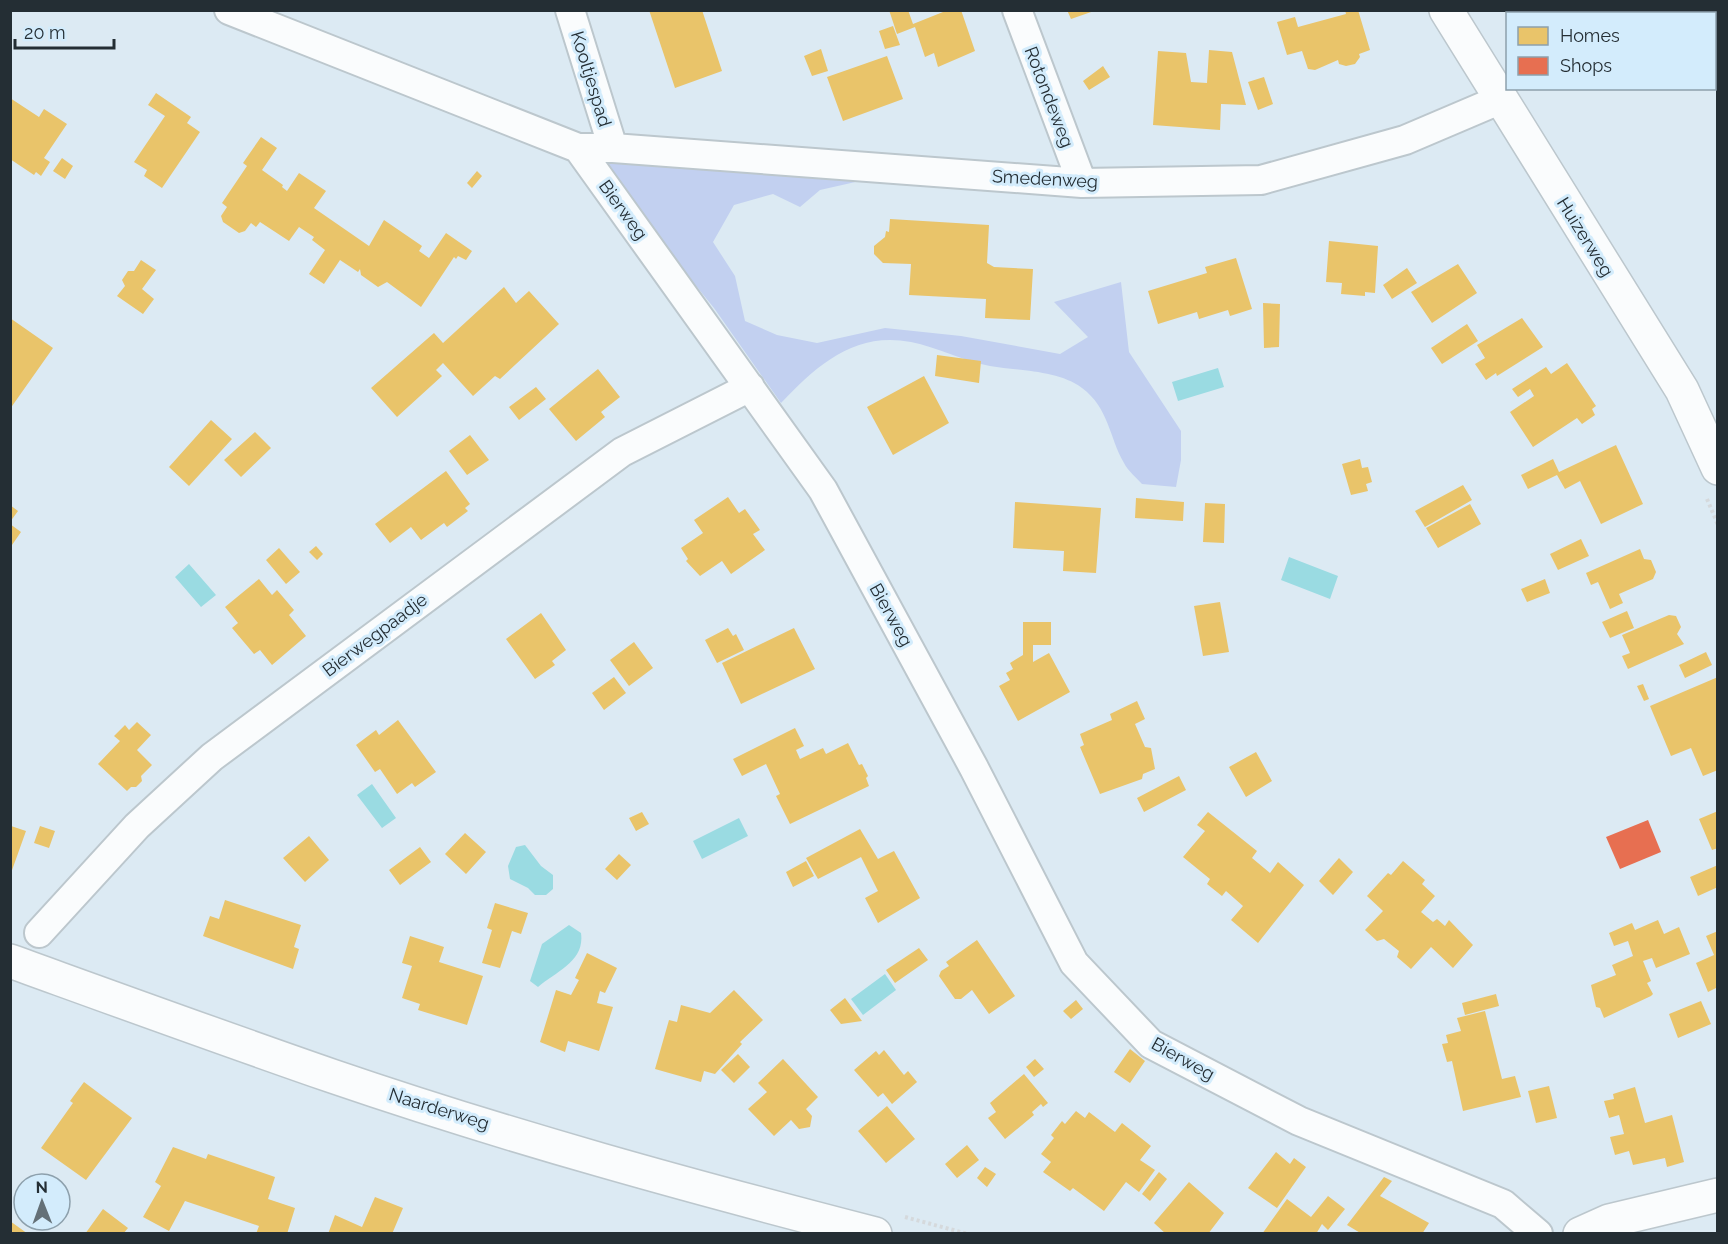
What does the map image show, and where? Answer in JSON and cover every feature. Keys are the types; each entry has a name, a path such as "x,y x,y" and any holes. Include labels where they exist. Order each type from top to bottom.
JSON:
{"main road":[{"name":"Huizerweg","path":"1446,10 1499,100 1682,390 1718,468"},
{"name":"Naarderweg","path":"10,961 332,1076 422,1105 735,1198 875,1233"},
{"path":"1580,1233 1609,1221 1718,1195"}],"street":[{"path":"229,10 578,148"},
{"name":"Kooltjespad","path":"570,10 612,148"},
{"name":"Rotondeweg","path":"1017,10 1082,183"},
{"name":"Smedenweg","path":"578,148 612,148 1082,183 1261,180 1405,140 1499,100"},
{"name":"Bierweg","path":"578,148 823,490 974,768 1074,963 1151,1044 1299,1121 1503,1204 1538,1233"},
{"name":"Bierwegpaadje","path":"39,933 137,826 212,757 622,452 750,387"}],"shaded area":[{"path":"617,156 873,178 820,190 800,207 773,194 734,205 713,242 735,276 745,321 777,335 817,343 885,328 961,336 1060,354 1088,337 1054,302 1121,282 1129,352 1181,431 1181,460 1176,487 1142,484 1124,463 1098,404 1082,388 1072,382 1050,374 980,364 911,342 891,340 855,346 823,364 781,403 714,308 603,171 606,162"},
{"path":"1218,368 1224,387 1178,401 1172,382"},
{"path":"1289,557 1338,576 1330,599 1281,580"},
{"path":"189,564 216,595 201,607 175,577"},
{"path":"372,784 396,818 382,828 357,795"},
{"path":"739,818 748,836 702,859 693,841"},
{"path":"525,845 541,866 553,875 553,889 546,895 535,895 528,888 510,879 508,866 516,847"},
{"path":"569,925 581,933 579,951 568,964 538,987 530,981 542,944"},
{"path":"885,974 896,990 863,1015 851,999"}],"building: Homes":[{"path":"649,10 702,10 722,71 675,88"},
{"path":"889,10 908,10 913,24 948,10 961,10 975,51 938,67 934,53 925,57 915,27 897,34"},
{"path":"1067,10 1094,10 1094,11 1071,19"},
{"path":"1345,10 1358,10 1370,50 1359,54 1360,57 1355,64 1346,66 1339,64 1338,60 1315,70 1308,69 1302,51 1287,55 1277,22 1295,17 1298,27 1346,14"},
{"path":"1505,10 1541,10 1542,12 1506,12 1506,14"},
{"path":"893,26 900,45 885,49 879,31"},
{"path":"821,49 828,71 812,76 804,56"},
{"path":"1209,50 1232,52 1246,105 1221,104 1220,130 1153,125 1158,51 1186,53 1191,82 1207,83"},
{"path":"887,56 903,99 843,121 827,77"},
{"path":"1103,66 1110,77 1089,90 1083,81"},
{"path":"1264,77 1273,104 1258,110 1248,82"},
{"path":"156,93 191,117 187,123 200,132 162,188 144,176 147,170 134,162 165,116 148,105"},
{"path":"10,98 39,117 44,109 67,124 44,158 50,162 41,176 36,172 34,175 10,159"},
{"path":"261,137 277,148 262,170 283,185 282,187 287,191 299,173 326,191 314,208 369,246 384,220 422,246 419,251 429,258 446,233 472,251 466,260 458,256 456,259 454,257 421,307 387,282 378,287 361,275 360,269 358,272 340,260 324,284 309,274 325,250 312,240 314,237 299,227 289,241 260,222 256,227 251,223 245,231 239,233 223,222 221,216 227,207 222,203 247,166 243,163"},
{"path":"62,158 73,166 65,179 53,171"},
{"path":"477,171 482,176 472,188 467,183"},
{"path":"890,219 989,225 987,263 994,267 1033,269 1030,320 985,318 986,299 909,295 911,264 883,263 874,254 874,246 885,237 886,231 889,232"},
{"path":"1329,241 1378,246 1375,293 1365,292 1365,296 1341,294 1342,283 1326,282"},
{"path":"1236,258 1252,309 1230,316 1228,310 1199,319 1197,312 1158,324 1148,291 1207,273 1205,267"},
{"path":"141,260 156,270 142,289 154,299 143,314 117,296 125,286 122,280 128,271 134,271"},
{"path":"1458,264 1477,293 1432,323 1411,292"},
{"path":"1407,268 1417,283 1392,299 1383,285"},
{"path":"504,287 516,303 529,291 559,324 500,379 495,376 473,396 443,363 436,370 442,376 397,417 371,388 434,333 443,343"},
{"path":"1263,303 1280,304 1279,347 1264,348"},
{"path":"10,318 53,348 10,409"},
{"path":"1522,318 1543,347 1497,376 1496,373 1486,380 1475,364 1485,358 1477,345"},
{"path":"1467,324 1478,341 1442,364 1431,348"},
{"path":"937,355 981,361 979,383 935,376"},
{"path":"1567,363 1596,406 1592,409 1595,415 1582,424 1577,418 1533,447 1510,412 1534,396 1530,389 1518,397 1512,389 1546,367 1551,374"},
{"path":"598,369 620,397 601,412 605,417 576,441 549,409"},
{"path":"924,376 949,423 893,455 867,407"},
{"path":"536,387 546,399 519,420 509,407"},
{"path":"211,420 232,439 189,486 169,467"},
{"path":"255,432 271,448 241,477 224,460"},
{"path":"470,435 489,460 467,475 449,451"},
{"path":"1616,445 1643,504 1601,524 1580,481 1565,489 1557,475 1528,489 1521,475 1553,459 1559,472"},
{"path":"1360,459 1362,468 1368,467 1372,482 1366,484 1368,491 1351,495 1342,464"},
{"path":"446,471 470,504 465,508 468,511 447,527 444,523 421,540 411,527 390,543 375,524"},
{"path":"1463,485 1472,500 1425,527 1415,511"},
{"path":"728,497 739,513 745,509 760,530 753,534 765,550 731,574 722,561 700,576 686,561 688,559 681,548 703,533 694,520"},
{"path":"1136,498 1184,502 1183,521 1135,518"},
{"path":"1015,502 1101,508 1096,573 1063,571 1064,551 1013,548"},
{"path":"1205,503 1225,504 1224,543 1203,542"},
{"path":"1470,504 1481,524 1438,548 1426,528"},
{"path":"10,505 18,511 10,522"},
{"path":"10,524 21,532 12,545 10,544"},
{"path":"1581,539 1589,556 1558,570 1550,554"},
{"path":"316,546 323,554 317,560 309,552"},
{"path":"279,548 300,572 286,584 266,560"},
{"path":"1640,549 1644,559 1651,560 1656,572 1653,579 1619,594 1623,603 1610,609 1598,582 1591,585 1586,573"},
{"path":"259,579 272,595 277,590 294,610 289,615 306,636 272,665 260,650 254,654 232,628 238,623 225,607"},
{"path":"1545,579 1550,593 1527,602 1521,589"},
{"path":"1220,602 1229,652 1203,656 1194,606"},
{"path":"1627,611 1634,628 1610,638 1602,622"},
{"path":"541,613 566,650 552,661 555,665 535,679 506,639"},
{"path":"1669,615 1676,616 1681,627 1677,634 1684,644 1628,669 1622,656 1630,653 1622,635"},
{"path":"1023,622 1051,622 1051,645 1033,645 1033,662 1049,653 1070,692 1018,721 999,686 1010,680 1006,673 1013,669 1010,663 1023,655"},
{"path":"728,628 733,636 736,634 744,650 717,663 705,640"},
{"path":"794,628 815,669 741,704 722,663"},
{"path":"634,642 653,668 629,686 610,660"},
{"path":"1706,652 1712,665 1685,678 1679,665"},
{"path":"614,677 626,693 604,710 592,693"},
{"path":"1718,677 1718,770 1703,776 1691,748 1671,756 1650,706"},
{"path":"1643,684 1649,699 1644,701 1637,686"},
{"path":"1137,701 1145,719 1135,724 1145,747 1151,748 1155,769 1143,774 1142,779 1100,794 1080,747 1084,745 1080,734 1112,720 1110,714"},
{"path":"398,720 436,772 415,787 412,783 397,794 380,769 375,772 356,745 376,730 379,735"},
{"path":"137,722 151,735 137,750 152,765 141,776 142,781 127,791 98,764 120,741 114,736 125,725 129,730"},
{"path":"795,728 804,746 796,750 800,759 823,748 826,754 848,743 859,765 862,764 868,776 866,778 869,786 790,824 776,796 780,794 766,764 742,776 733,759"},
{"path":"1256,752 1272,781 1246,797 1229,767"},
{"path":"1179,776 1186,790 1144,812 1137,798"},
{"path":"1718,811 1718,848 1712,850 1699,819"},
{"path":"642,812 649,824 636,831 629,818"},
{"path":"1208,812 1257,851 1252,858 1270,873 1278,862 1304,885 1258,943 1231,920 1243,906 1226,891 1222,896 1207,884 1210,879 1183,857 1205,831 1197,825"},
{"path":"40,826 55,831 49,848 34,843"},
{"path":"10,827 26,831 11,873"},
{"path":"860,829 878,859 894,851 920,898 878,923 865,898 878,891 861,857 818,879 806,858"},
{"path":"465,833 486,852 466,874 445,854"},
{"path":"309,836 329,860 305,882 283,858"},
{"path":"420,847 431,862 400,885 389,870"},
{"path":"619,854 631,865 617,880 605,869"},
{"path":"1339,858 1353,872 1333,895 1319,881"},
{"path":"806,861 814,876 793,887 786,872"},
{"path":"1403,861 1425,880 1422,884 1435,896 1421,912 1433,922 1437,919 1445,926 1449,920 1473,945 1453,968 1431,947 1411,969 1397,957 1399,951 1384,939 1377,941 1365,930 1383,911 1367,896 1388,873 1391,875"},
{"path":"1718,865 1718,887 1698,896 1690,877"},
{"path":"225,900 301,925 294,947 299,949 293,969 203,936 210,916 219,919"},
{"path":"495,903 528,913 521,934 512,931 500,968 482,963 492,930 487,928"},
{"path":"1658,920 1664,934 1679,927 1690,954 1656,968 1652,958 1643,961 1651,981 1647,983 1653,994 1604,1018 1600,1008 1596,1007 1591,985 1616,975 1612,965 1633,956 1628,941 1614,946 1609,933 1632,923 1635,930"},
{"path":"1718,931 1718,987 1708,992 1696,963 1714,955 1706,936"},
{"path":"410,936 444,947 439,962 483,976 467,1025 418,1010 420,1004 402,998 412,966 402,963"},
{"path":"977,940 1015,996 989,1014 972,990 961,999 955,999 939,976 941,971 949,966 946,962"},
{"path":"919,948 928,960 895,983 886,970"},
{"path":"587,953 617,968 605,993 600,991 597,1003 613,1007 599,1051 568,1041 565,1052 540,1042 556,990 571,995 579,980 575,978"},
{"path":"734,990 763,1020 740,1042 742,1044 715,1074 704,1071 701,1082 655,1069 669,1020 677,1022 681,1005 710,1013"},
{"path":"1496,994 1499,1006 1465,1015 1462,1003"},
{"path":"845,998 862,1021 841,1024 830,1010"},
{"path":"1076,1000 1083,1009 1071,1019 1063,1011"},
{"path":"1701,1001 1711,1024 1678,1038 1669,1014"},
{"path":"1485,1011 1502,1079 1515,1076 1521,1097 1463,1111 1452,1061 1447,1062 1442,1044 1448,1043 1446,1035 1461,1031 1457,1018"},
{"path":"1130,1049 1145,1061 1130,1083 1114,1072"},
{"path":"884,1050 904,1075 908,1071 917,1082 892,1104 883,1093 878,1097 854,1070 876,1051 879,1055"},
{"path":"738,1054 750,1067 734,1083 721,1070"},
{"path":"783,1059 818,1097 806,1109 812,1116 810,1127 799,1129 791,1120 774,1136 748,1109 767,1092 758,1083"},
{"path":"1035,1059 1044,1069 1034,1077 1026,1067"},
{"path":"1024,1074 1048,1103 1043,1107 1041,1104 1032,1112 1034,1115 1005,1139 988,1118 996,1112 990,1103"},
{"path":"84,1082 132,1118 86,1180 41,1148 73,1103 70,1101"},
{"path":"1549,1086 1557,1118 1536,1123 1528,1091"},
{"path":"1635,1087 1645,1123 1672,1115 1684,1162 1667,1167 1665,1158 1633,1165 1629,1151 1615,1155 1610,1137 1624,1134 1619,1115 1609,1118 1604,1101 1614,1099 1613,1094"},
{"path":"887,1106 915,1139 886,1163 858,1131"},
{"path":"1076,1111 1085,1118 1089,1112 1115,1132 1122,1123 1151,1146 1140,1160 1155,1170 1139,1192 1126,1182 1104,1211 1073,1188 1070,1191 1043,1172 1051,1162 1041,1154 1054,1138 1051,1135 1062,1121 1065,1124"},
{"path":"967,1145 979,1160 957,1178 945,1164"},
{"path":"173,1147 206,1159 208,1154 275,1177 268,1199 295,1208 287,1234 256,1234 259,1226 185,1201 169,1231 143,1217 161,1186 155,1182"},
{"path":"1276,1152 1290,1164 1294,1158 1306,1167 1277,1208 1248,1188"},
{"path":"985,1167 996,1174 987,1187 977,1178"},
{"path":"1159,1172 1167,1179 1150,1201 1142,1194"},
{"path":"1384,1177 1392,1181 1380,1196 1429,1223 1422,1234 1362,1234 1347,1225"},
{"path":"1189,1182 1224,1213 1208,1234 1166,1234 1154,1223"},
{"path":"1328,1196 1345,1209 1328,1230 1322,1224 1316,1234 1262,1234 1287,1199 1311,1217"},
{"path":"375,1197 403,1208 392,1234 328,1234 335,1215 362,1227"},
{"path":"103,1209 128,1228 123,1234 85,1234"},
{"path":"10,1221 12,1232 28,1234 10,1234"}],"building: Shops":[{"path":"1648,820 1661,852 1620,869 1606,837"}]}
